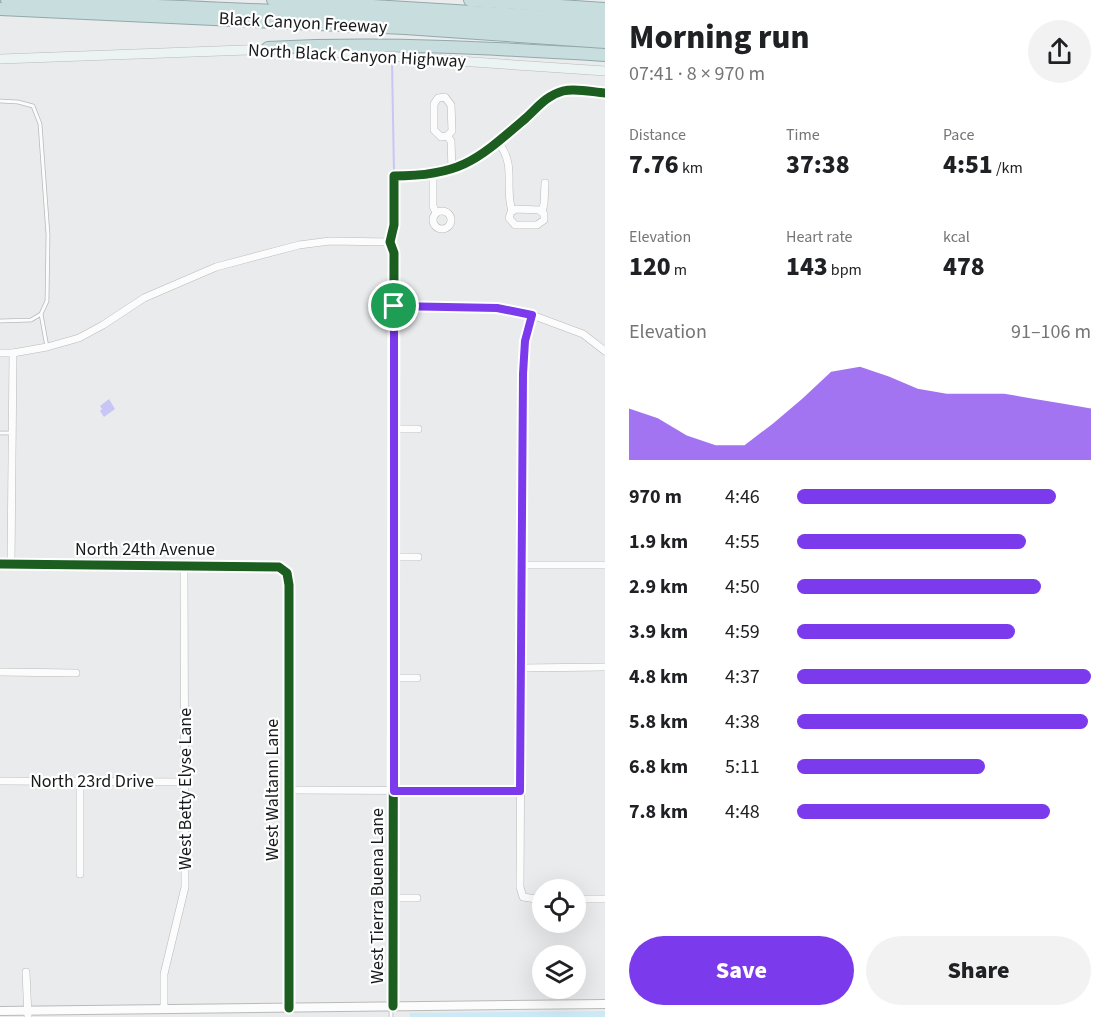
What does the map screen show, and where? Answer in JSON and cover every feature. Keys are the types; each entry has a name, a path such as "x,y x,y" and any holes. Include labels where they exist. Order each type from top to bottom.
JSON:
{"highway":[{"path":"7,0 260,10 605,31"},
{"path":"273,0 605,20"},
{"path":"470,0 605,9"},
{"path":"597,0 605,1"},
{"name":"Black Canyon Freeway","path":"0,9 405,28 605,42"},
{"path":"268,48 363,44 453,46 605,55"}],"main road":[{"name":"North Black Canyon Highway","path":"0,59 268,48 605,71"}],"street":[{"path":"436,213 433,206 433,174 452,170 483,154 549,97 564,91 605,93"},
{"path":"441,97 448,99 451,105 452,127 447,136 441,137 434,130 434,104 441,97"},
{"path":"447,136 451,141 452,170"},
{"path":"498,142 508,158 510,167 512,211 509,215 510,221 518,225 540,225 544,220 542,211 544,183"},
{"name":"West Tierra Buena Lane","path":"392,1006 394,253 390,242 394,225 394,176 433,174"},
{"path":"512,211 542,211"},
{"path":"0,353 47,347 79,338 144,298 216,267 299,245 330,241 390,242"},
{"path":"394,306 497,308 532,315 583,334 605,351"},
{"path":"532,315 525,341 523,374 520,791 520,887 523,897 532,898"},
{"path":"11,565 13,353"},
{"path":"394,429 418,429"},
{"path":"394,557 418,557"},
{"name":"North 24th Avenue","path":"0,564 279,567 287,573"},
{"path":"521,565 605,565"},
{"name":"West Betty Elyse Lane","path":"164,1009 164,974 185,887 184,566"},
{"name":"West Waltann Lane","path":"287,573 289,585 289,1008"},
{"path":"521,668 605,667"},
{"path":"0,672 76,673"},
{"path":"394,678 417,678"},
{"name":"North 23rd Drive","path":"0,781 185,782"},
{"path":"80,782 80,874"},
{"path":"289,790 520,791"},
{"name":"West Tierra Buena Lane","path":"393,898 417,898"},
{"path":"586,899 605,899"},
{"path":"26,972 28,1014"},
{"path":"0,1011 28,1014 118,1013 164,1009 605,1004"}],"lane":[{"path":"0,101 33,106 40,124 48,235 47,301 41,314 31,320 0,321"},
{"path":"41,314 47,347"},
{"path":"0,433 12,433"},
{"path":"391,1017 392,1006"}],"shaded area":[{"path":"605,1011 605,1017 410,1017 410,1013"}],"water":[{"path":"109,399 115,409 104,417 100,406"}],"waterway":[{"path":"392,62 394,173"}],"cycle path":[{"path":"393,1006 394,253 390,242 394,225 394,176 436,173 467,163 494,145 543,102 557,93 573,90 605,93"},
{"path":"0,564 279,567 287,573 289,585 289,1008"}],"route":[{"path":"394,306 497,308 532,315 525,341 523,374 520,791 394,791 394,306"}]}
